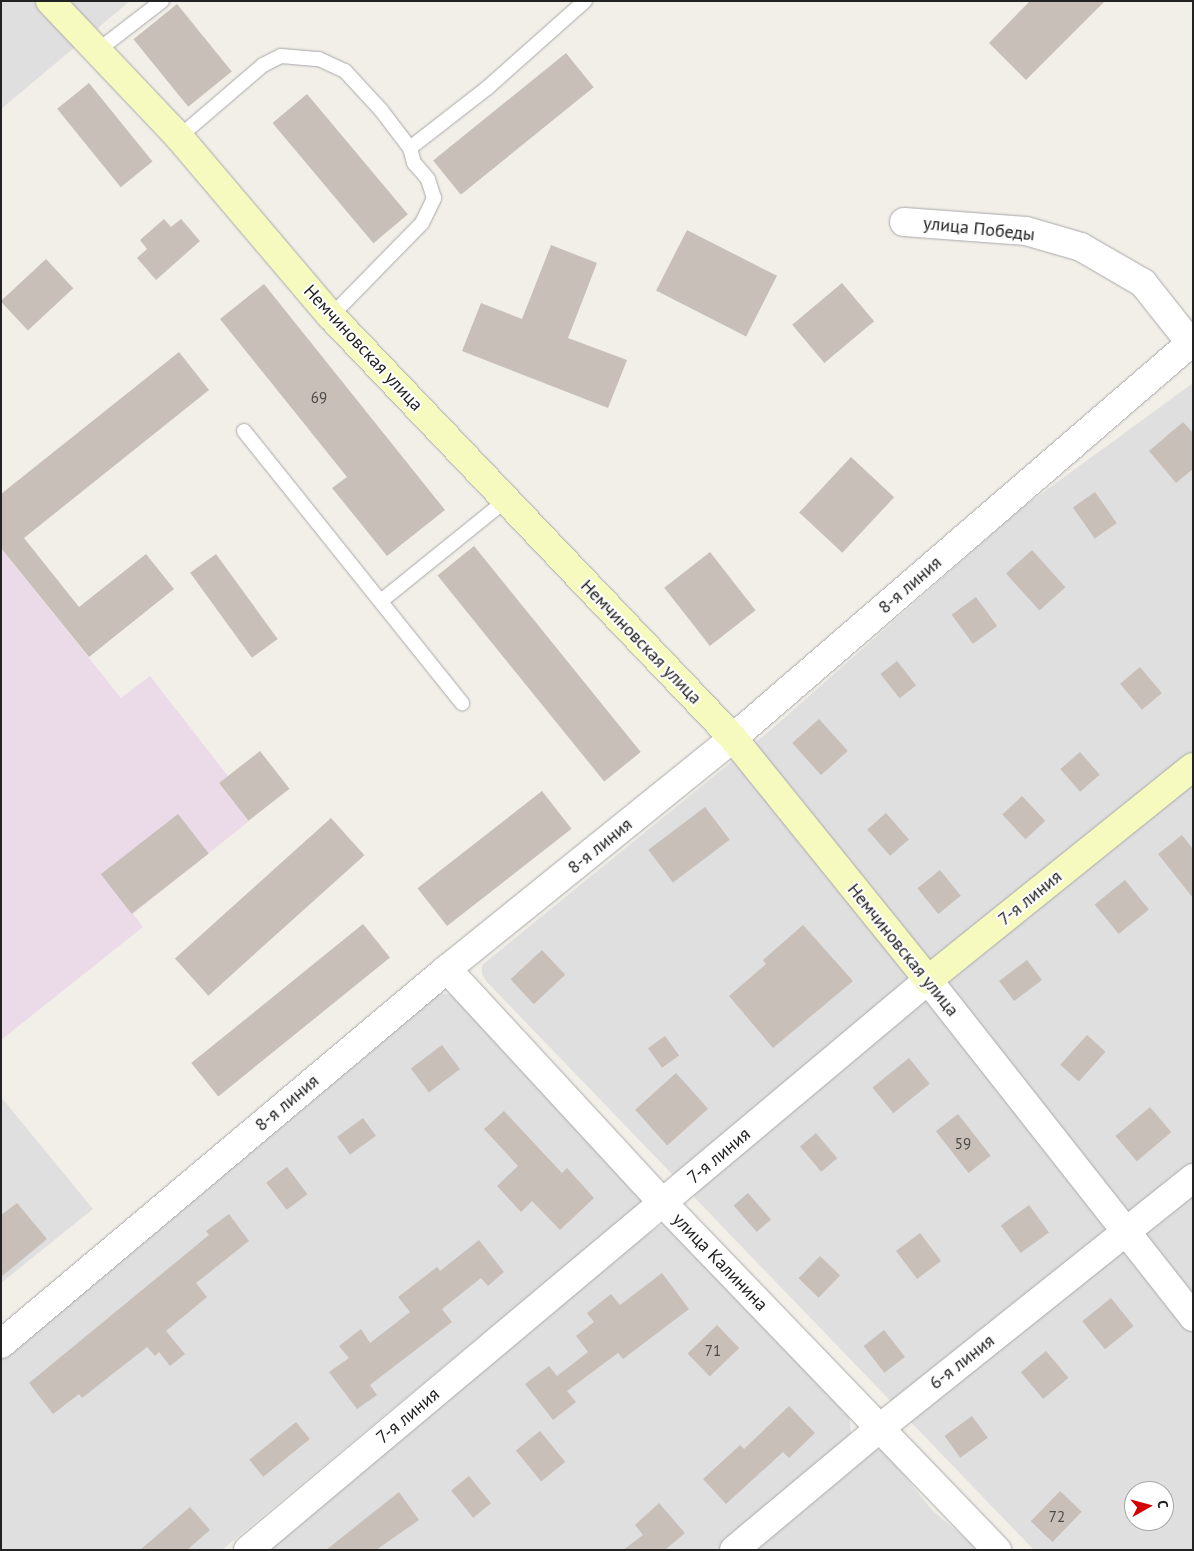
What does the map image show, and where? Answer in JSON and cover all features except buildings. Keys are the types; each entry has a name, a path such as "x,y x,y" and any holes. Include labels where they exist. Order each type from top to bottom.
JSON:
{"main road":[{"name":"Немчиновская улица","path":"50,1 179,137 331,316 732,738 928,980"},
{"name":"7-я линия","path":"928,980 1193,767"}],"street":[{"name":"улица Победы","path":"904,222 1026,230 1081,247 1143,283 1192,343"},
{"name":"8-я линия","path":"1,1344 448,969 732,738 1192,343"},
{"name":"улица Калинина","path":"448,969 663,1203 997,1550"},
{"name":"7-я линия","path":"248,1550 928,980"},
{"name":"Немчиновская улица","path":"928,980 1193,1317"},
{"name":"6-я линия","path":"734,1550 880,1428 1193,1178"}],"lane":[{"path":"97,51 162,1"},
{"path":"410,148 487,88 585,1"},
{"path":"179,137 263,64 281,56 319,60 345,71 381,110 410,148 414,163 428,179 434,198 422,223 331,316"},
{"path":"244,430 462,704"},
{"path":"381,601 506,500"}],"shaded area":[{"path":"1,1 130,1 1,109"},
{"path":"1193,383 1193,1550 1034,1550 486,981 482,974 482,965 774,727 1019,510"},
{"path":"1,548 121,698 150,676 228,776 219,783 249,821 133,914 143,927 1,1040"},
{"path":"434,994 449,994 458,997 643,1194 641,1203 222,1550 1,1550 1,1356"},
{"path":"1,1097 93,1209 1,1283"},
{"path":"667,1222 849,1415 852,1439 830,1461 718,1550 261,1550 644,1236"},
{"path":"874,1450 884,1450 932,1510 979,1550 750,1550"}]}
